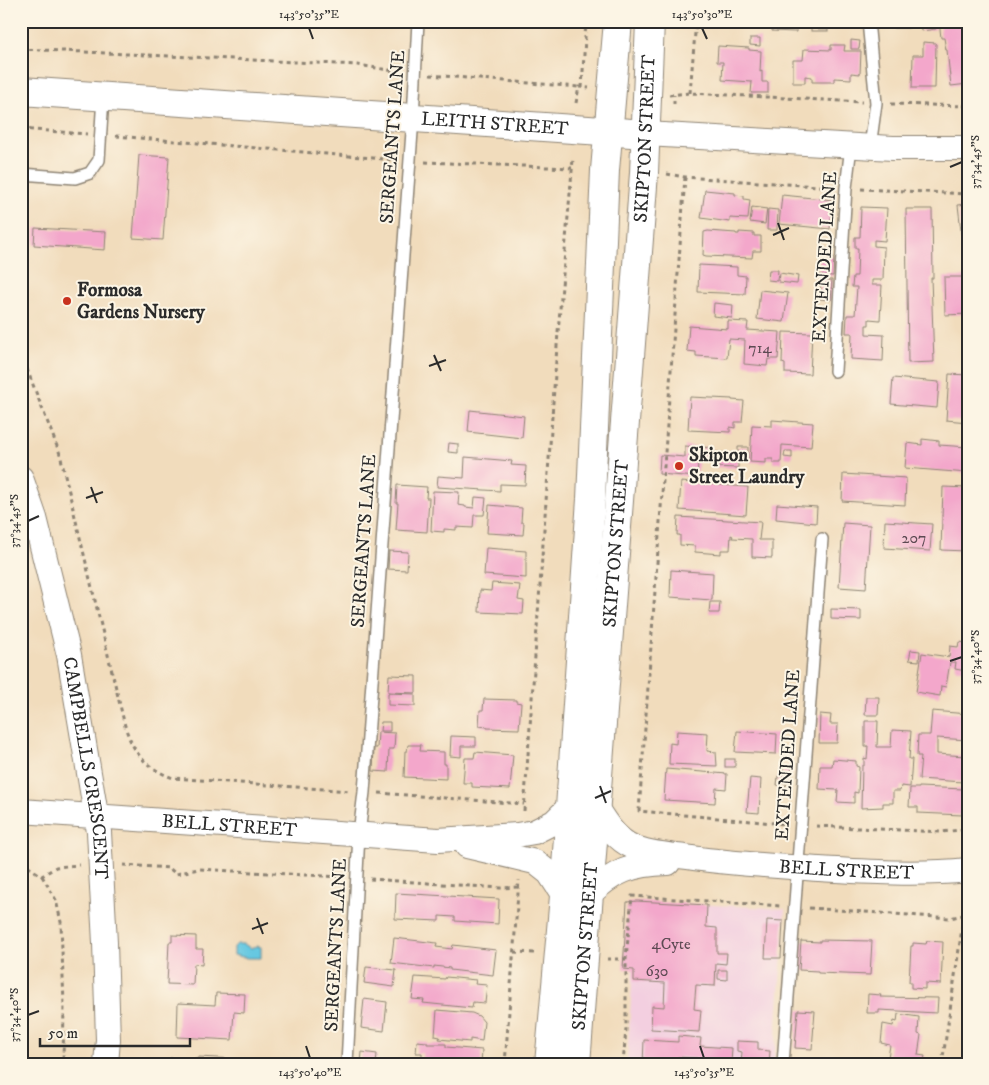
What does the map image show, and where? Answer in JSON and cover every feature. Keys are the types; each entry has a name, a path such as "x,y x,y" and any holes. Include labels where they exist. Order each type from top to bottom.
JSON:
{"main road":[{"name":"SKIPTON STREET","path":"582,806 591,499 605,170 618,21"},
{"name":"SKIPTON STREET","path":"576,1064 576,896 582,806 646,134 650,21"},
{"name":"LEITH STREET","path":"21,91 646,134"},
{"name":"SKIPTON STREET","path":"550,1064 576,896"}],"street":[{"name":"LEITH STREET","path":"646,134 860,146 968,148"},
{"name":"CAMPBELLS CRESCENT","path":"21,478 37,527 70,655 96,815 101,864 105,952 108,1040 106,1064"},
{"name":"BELL STREET","path":"438,840 523,834 544,828 559,817 582,806 634,847 655,853 728,863 849,871 924,872 968,870"},
{"name":"BELL STREET","path":"21,811 438,840 535,862 576,896 612,876 636,866 728,863"}],"lane":[{"name":"SERGEANTS LANE","path":"347,1064 359,834 364,792 413,118 418,21"},
{"name":"EXTENDED LANE","path":"835,371 846,188 876,103 868,21"},
{"path":"21,174 75,178 90,173 99,160 104,97"},
{"name":"EXTENDED LANE","path":"783,1064 822,539"}],"path":[{"path":"576,103 580,87 586,21"},
{"path":"690,94 696,21"},
{"path":"21,48 358,66 416,74 593,89"},
{"path":"674,94 674,104"},
{"path":"667,95 690,94 968,106"},
{"path":"21,130 409,161 573,167"},
{"path":"523,834 557,342 573,167 572,159"},
{"path":"666,174 685,177 846,188 968,194"},
{"path":"639,810 685,177"},
{"path":"21,354 60,454 125,726 131,742 140,757 151,768 173,778 524,804"},
{"path":"505,1064 522,858"},
{"path":"21,862 42,876 56,900 61,922 64,1005 63,1064"},
{"path":"42,876 56,867 101,864 168,868 176,874 198,869 500,888 519,887"},
{"path":"623,1064 626,1029 626,959 632,896"},
{"path":"942,1064 964,915"},
{"path":"514,952 544,954"},
{"path":"600,959 626,959"}],"shaded area":[{"path":"637,901 785,909 774,1064 627,1064"}],"water":[{"path":"237,944 244,944 250,948 261,947 261,958 247,958 234,955 234,947"}],"building":[{"path":"772,21 796,21 796,32 772,31"},
{"path":"811,21 828,21 828,31 811,31"},
{"path":"892,21 909,21 909,28 893,28"},
{"path":"914,21 935,21 936,29 921,31 920,26 914,27"},
{"path":"939,21 963,21 964,25 968,25 968,84 951,86 947,50 944,38 941,38"},
{"path":"750,38 760,38 760,46 750,45"},
{"path":"851,40 860,41 859,49 851,49"},
{"path":"923,42 936,43 935,88 912,88 913,55 923,55"},
{"path":"831,45 845,45 844,51 861,51 860,74 851,73 851,79 834,78 834,82 812,82 812,77 805,76 805,83 793,83 793,60 803,60 804,49 831,50"},
{"path":"718,46 749,48 749,50 761,51 760,72 762,71 762,82 768,82 768,93 751,93 752,82 722,80 723,62 717,62"},
{"path":"139,155 169,157 163,240 133,238"},
{"path":"705,190 735,193 735,195 744,196 744,199 750,200 748,219 730,218 730,222 701,218"},
{"path":"782,195 833,200 830,229 779,224"},
{"path":"968,204 968,256 964,257 958,205"},
{"path":"752,207 767,209 765,224 750,222"},
{"path":"861,207 887,208 885,241 874,240 874,246 884,247 883,280 872,280 872,285 882,285 880,320 869,319 869,325 866,325 866,334 884,335 883,361 851,359 852,333 846,333 847,315 855,315 857,287 852,287 853,276 857,276 858,248 855,248 855,237 860,237"},
{"path":"768,209 778,210 777,230 767,230"},
{"path":"906,209 932,209 933,278 931,278 934,362 908,363"},
{"path":"35,228 106,232 105,250 34,245"},
{"path":"704,232 736,234 739,234 739,232 754,233 754,236 761,236 761,251 753,251 752,258 703,255"},
{"path":"820,256 834,257 833,276 819,275"},
{"path":"699,265 737,267 737,275 746,276 745,294 698,292"},
{"path":"769,270 778,270 777,281 768,280"},
{"path":"780,273 798,276 797,284 779,282"},
{"path":"944,277 968,277 968,314 945,315"},
{"path":"821,280 832,280 831,300 820,299"},
{"path":"760,290 788,293 784,322 757,319"},
{"path":"714,303 733,305 732,318 713,316"},
{"path":"728,321 748,322 747,330 780,332 778,359 768,359 767,366 744,364 745,340 729,339 727,358 696,356 696,352 687,351 689,326 728,329"},
{"path":"783,332 812,333 810,374 785,373 785,364 782,363"},
{"path":"949,374 968,375 968,422 946,420"},
{"path":"893,378 939,382 937,408 891,404"},
{"path":"690,397 744,401 742,422 735,422 735,428 730,427 730,432 688,430"},
{"path":"470,410 524,416 522,438 468,432"},
{"path":"772,420 813,423 811,447 782,445 781,463 773,463 773,459 766,459 766,463 750,462 752,425 772,426"},
{"path":"922,439 939,441 939,445 968,447 968,473 905,468 907,443 922,445"},
{"path":"449,443 458,444 458,453 448,452"},
{"name":"Skipton Street Laundry","path":"685,446 699,447 697,477 659,474 660,455 685,457"},
{"path":"703,447 711,448 710,460 701,459"},
{"path":"738,447 748,447 748,459 738,459 738,468 714,467 715,452 738,453"},
{"path":"785,451 792,451 792,458 784,457"},
{"path":"465,457 512,461 511,465 526,466 525,485 500,484 500,491 437,487 438,476 464,478"},
{"path":"843,474 906,478 905,505 842,501"},
{"path":"681,482 748,487 746,515 679,510"},
{"path":"397,485 427,487 426,498 429,498 427,532 396,530"},
{"path":"943,487 968,488 967,551 941,550"},
{"path":"433,491 459,492 458,505 465,507 474,508 475,497 486,498 484,515 474,515 473,528 456,527 456,530 444,529 444,532 431,531"},
{"path":"777,504 817,507 816,523 776,519"},
{"path":"489,505 522,508 521,522 524,523 523,535 487,533"},
{"path":"678,517 761,522 759,540 772,540 772,558 752,557 752,539 732,538 733,536 731,535 730,550 721,550 721,554 695,552 695,546 680,545 680,535 677,535"},
{"path":"885,521 932,524 930,551 884,548"},
{"path":"843,523 870,525 866,589 839,587"},
{"path":"486,548 526,551 526,578 484,575"},
{"path":"389,551 408,552 407,570 388,569"},
{"path":"671,570 713,573 712,600 670,597"},
{"path":"492,583 520,585 518,600 524,601 523,614 479,612 480,590 491,591"},
{"path":"710,602 720,602 719,613 709,613"},
{"path":"831,609 861,610 861,620 831,619"},
{"path":"959,642 968,643 968,679 965,678 966,671 955,669 956,662 950,662 946,687 941,686 940,696 916,692 922,653 949,657 950,646 958,647"},
{"path":"911,650 920,651 919,661 909,660"},
{"path":"389,675 416,676 416,693 388,692"},
{"path":"388,693 415,694 415,706 388,705"},
{"path":"866,697 879,697 878,715 865,715"},
{"path":"484,699 516,700 516,702 521,703 519,729 479,726 480,710 483,710"},
{"path":"932,711 968,714 968,740 937,738 937,754 965,756 963,782 919,779 921,756 917,756 918,735 930,735"},
{"path":"820,714 831,715 830,724 838,724 837,743 819,743"},
{"path":"865,721 878,721 877,747 891,747 892,730 911,731 910,787 901,786 900,791 893,791 893,803 883,803 883,807 861,808 862,766 864,766 864,758 867,759 868,746 865,746"},
{"path":"381,722 390,722 390,731 380,731"},
{"path":"677,731 708,733 707,751 716,752 717,766 669,764 670,743 676,744"},
{"path":"737,731 777,734 776,754 735,752"},
{"path":"378,732 395,733 394,749 389,749 388,772 373,771 374,748 377,748"},
{"path":"451,736 476,737 476,746 461,746 461,757 450,756"},
{"path":"408,745 421,745 420,751 444,752 446,779 404,777 405,751 407,751"},
{"path":"475,752 513,755 510,789 472,787 472,783 463,783 465,758 474,758"},
{"path":"725,759 735,759 735,767 725,767"},
{"path":"833,759 856,761 856,766 859,767 858,793 854,792 854,803 837,802 838,790 819,789 820,766 832,766"},
{"path":"783,766 792,766 792,774 783,774"},
{"path":"666,769 727,774 726,789 716,788 715,803 664,800"},
{"path":"778,776 787,777 786,786 777,785"},
{"path":"750,778 761,779 759,813 747,812"},
{"path":"910,788 963,789 962,815 918,813 918,807 909,807"},
{"path":"396,893 499,899 498,924 455,921 455,917 439,916 439,921 395,919"},
{"path":"627,902 707,905 706,927 717,928 717,953 727,953 726,964 716,963 715,986 696,985 694,1009 701,1010 699,1032 651,1029 652,1006 664,1007 665,983 634,981 634,970 623,969"},
{"path":"767,920 783,921 781,958 765,958"},
{"path":"172,935 196,936 196,949 203,949 202,965 194,964 193,985 167,984 169,942 172,942"},
{"path":"394,938 437,943 436,947 452,949 453,945 496,950 493,975 450,970 450,968 434,966 434,968 391,963"},
{"path":"820,940 872,941 870,975 818,973 818,971 799,970 801,941 820,942"},
{"path":"927,941 943,942 941,984 925,983 925,989 911,988 911,982 909,982 911,946 913,946 913,943 926,944"},
{"path":"366,967 396,970 394,987 364,983"},
{"path":"718,970 727,970 727,980 718,979"},
{"path":"415,977 445,979 446,977 476,980 475,984 487,985 485,1003 473,1002 472,1008 423,1003 424,1000 412,999"},
{"path":"216,993 245,994 244,1013 234,1012 232,1040 177,1037 178,1003 215,1005"},
{"path":"868,994 881,995 880,997 938,998 937,1013 879,1010 879,1013 867,1013"},
{"path":"364,999 387,1002 384,1031 361,1028"},
{"path":"437,1010 472,1013 479,1016 484,1022 482,1041 470,1039 470,1042 439,1039 440,1037 435,1036"},
{"path":"798,1010 815,1011 812,1049 795,1048"},
{"path":"898,1014 919,1017 918,1034 921,1035 918,1055 925,1056 923,1064 887,1064 890,1045 881,1043 883,1024 893,1026 894,1021 897,1022"},
{"path":"678,1036 701,1038 700,1046 732,1048 731,1064 696,1064 697,1058 678,1057 678,1064 643,1064 644,1040 678,1042"},
{"path":"417,1041 427,1042 427,1044 446,1044 446,1047 482,1050 481,1064 422,1064 422,1053 416,1053"},
{"path":"737,1041 758,1042 758,1050 770,1051 769,1064 741,1064 742,1052 737,1051"},
{"path":"362,1052 377,1054 376,1064 361,1063"},
{"path":"198,1057 236,1059 236,1064 169,1064 170,1058 198,1059"}],"place":[{"name":"Formosa Gardens Nursery","path":"67,301"},
{"name":"Skipton Street Laundry","path":"679,466"}]}
